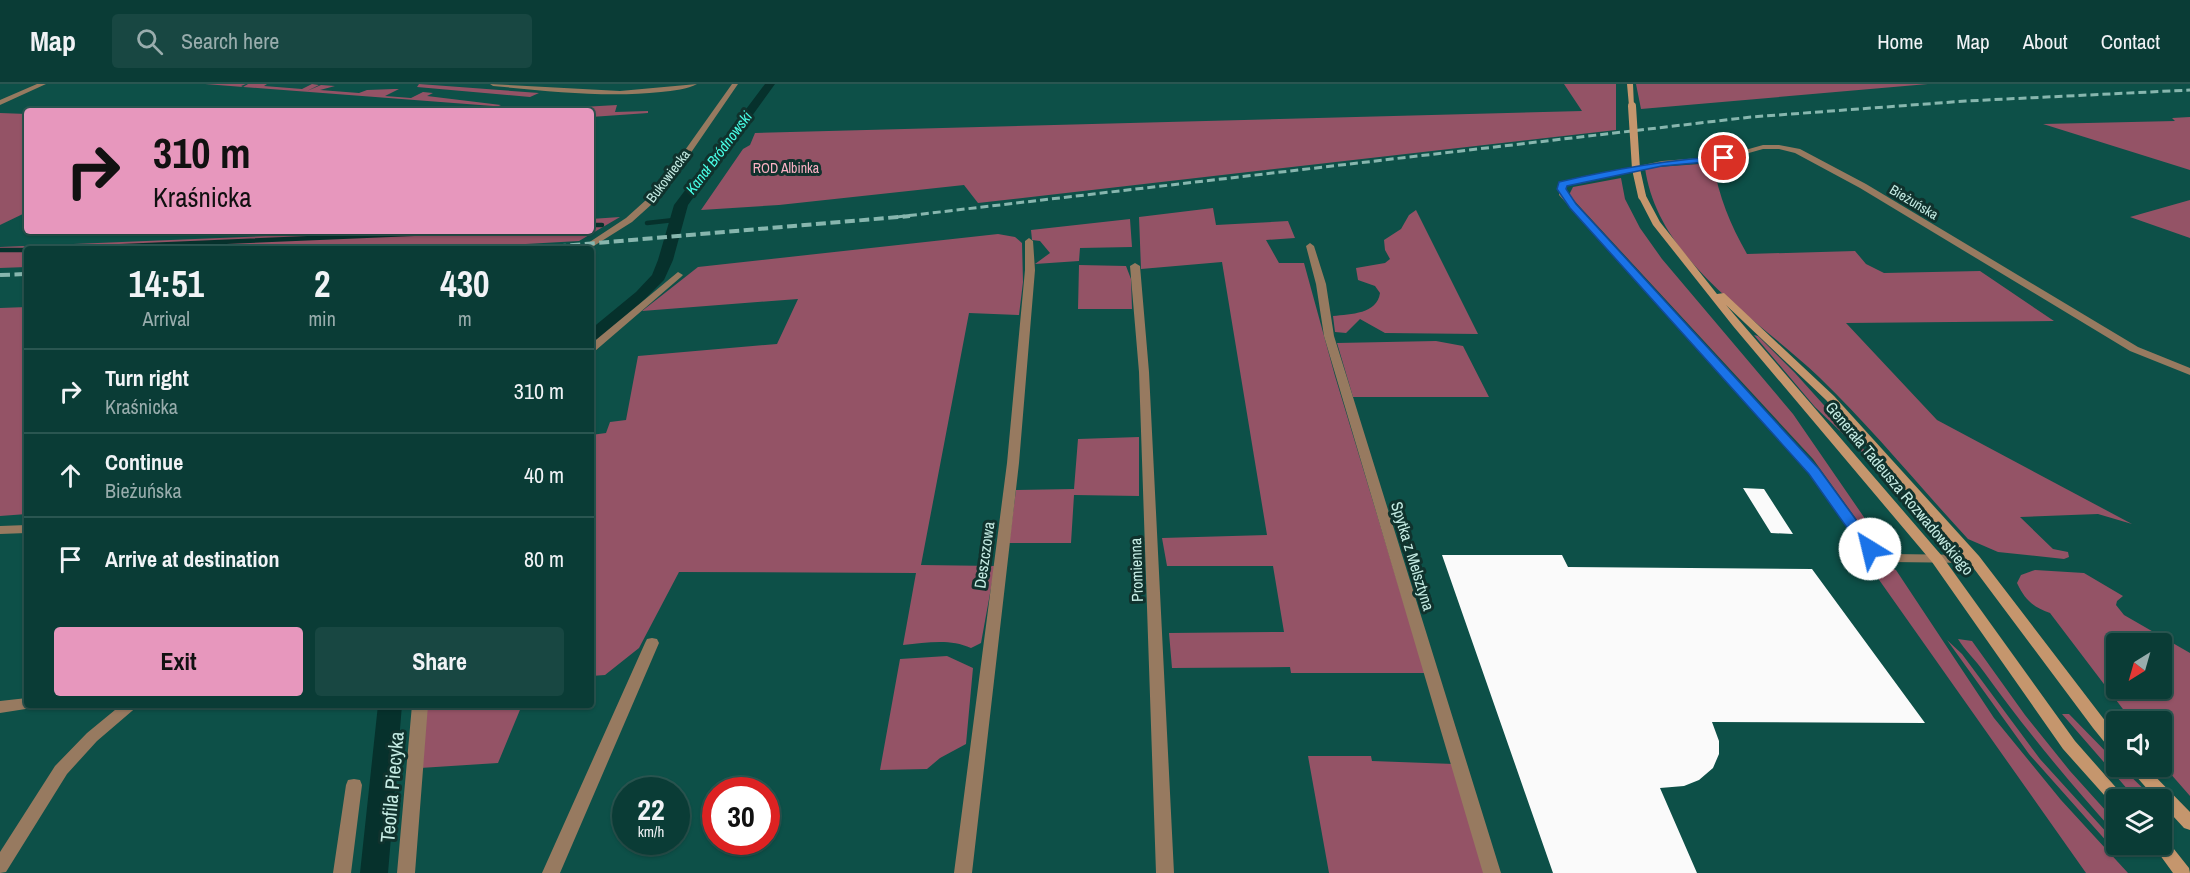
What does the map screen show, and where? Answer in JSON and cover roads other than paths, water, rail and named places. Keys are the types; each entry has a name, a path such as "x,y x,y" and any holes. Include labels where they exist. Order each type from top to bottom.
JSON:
{"street":[{"path":"0,103 43,84"},
{"path":"493,84 596,92 669,89 694,84"},
{"name":"Bukowiecka","path":"588,246 629,220 659,193 735,84"},
{"name":"Generała Tadeusza Rozwadowskiego","path":"1629,84 1636,169 1642,195 1656,223 1802,401 1937,559 2069,745 2109,789"},
{"name":"Bieżuńska","path":"1937,559 1881,556 1870,549 1814,471 1563,195 1563,184 1602,174 1662,164 1724,158 1762,147 1779,147 1797,151 1863,186 2134,349 2190,372"},
{"name":"Deszczowa","path":"963,873 1013,463 1029,270 1029,241"},
{"name":"Spytka z Melsztyna","path":"1310,246 1321,284 1329,336 1492,873"},
{"name":"Generała Tadeusza Rozwadowskiego","path":"1688,264 1830,398 1974,559 2106,733"},
{"name":"Promienna","path":"1135,266 1144,372 1165,873"},
{"path":"594,346 678,274"},
{"path":"0,530 24,529"},
{"path":"1937,559 1974,559"},
{"path":"551,873 652,643"},
{"path":"0,707 24,704"},
{"path":"0,867 61,770 92,737 127,708"},
{"name":"Teofila Piecyka","path":"406,873 420,708"},
{"path":"2146,777 2190,823"},
{"path":"342,873 354,785"},
{"path":"2169,855 2183,873"},
{"path":"2171,855 2190,870"}],"waterway":[{"name":"Kanał Bródnowski","path":"594,335 651,286 666,260 681,205 770,84"},
{"path":"647,223 674,220"},
{"path":"594,225 602,225"},
{"path":"125,246 409,234"},
{"path":"0,250 24,250"},
{"name":"Kanał Bródnowski","path":"374,873 390,708"}],"railway":[{"path":"897,217 1751,117 1966,101 2190,90"},
{"path":"562,246 910,216"},
{"path":"0,275 24,274"}],"park label":[{"name":"ROD Albinka","path":"786,168"}]}
